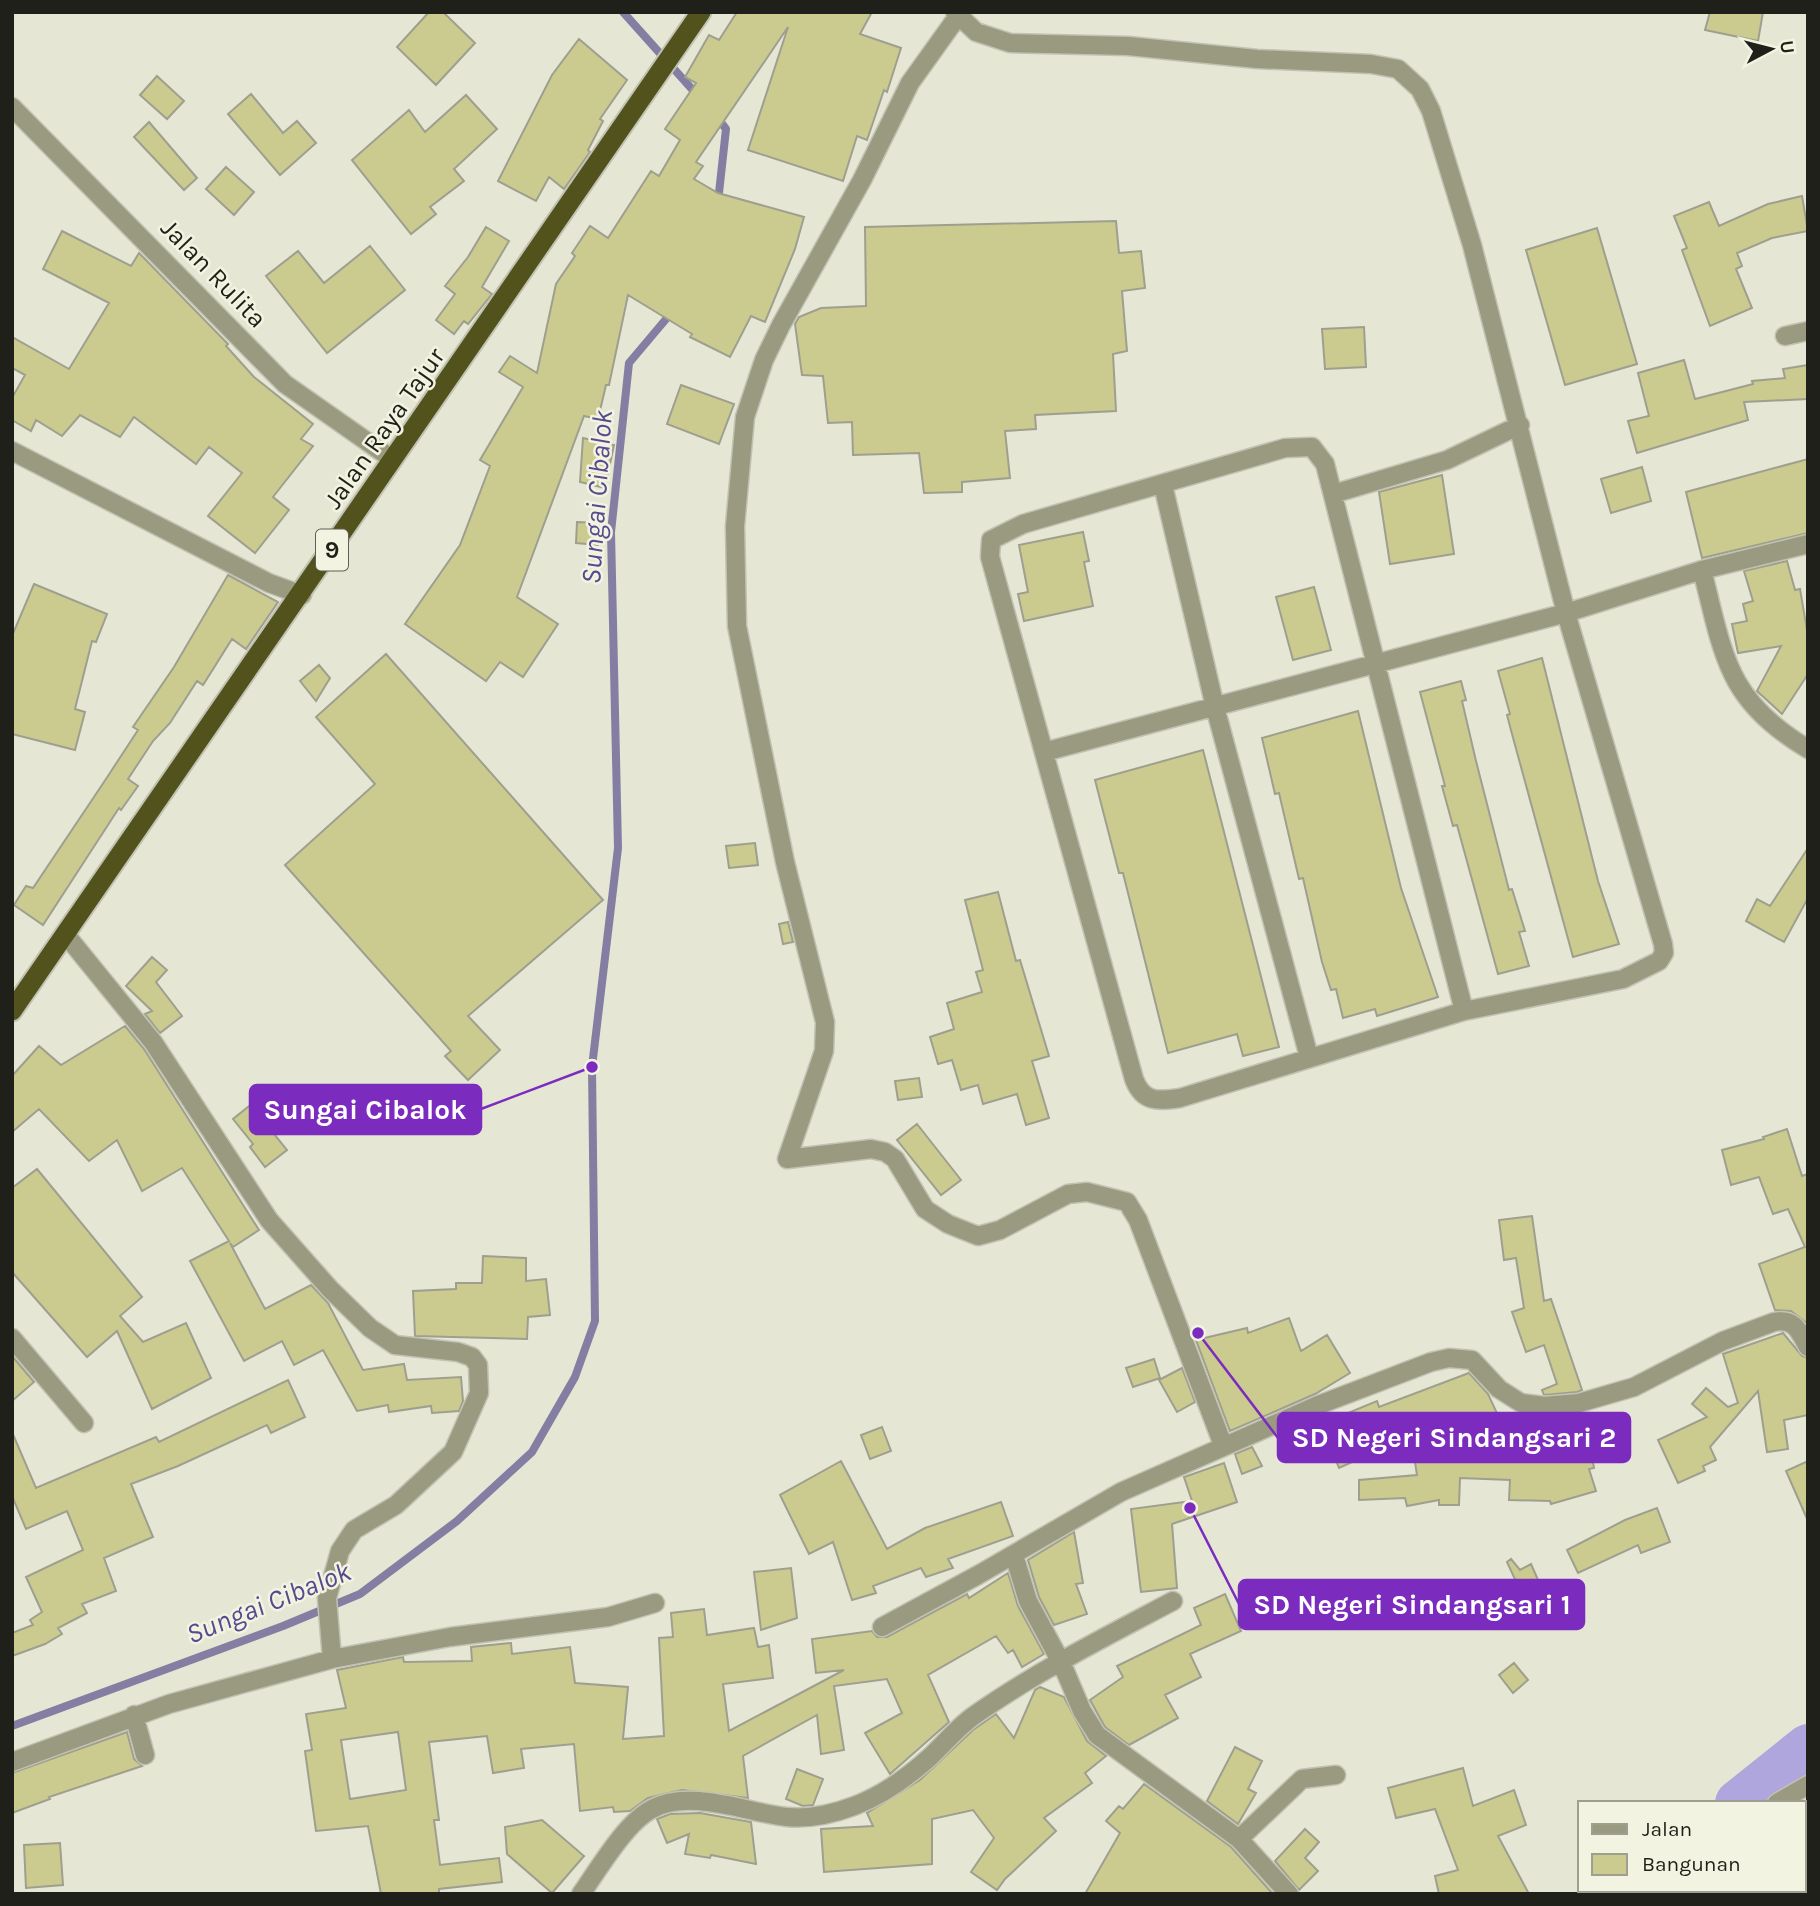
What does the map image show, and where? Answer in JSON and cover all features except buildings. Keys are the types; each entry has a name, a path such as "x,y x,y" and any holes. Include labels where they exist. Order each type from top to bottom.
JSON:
{"highway":[{"name":"Jalan Raya Tajur","path":"12,1011 302,595 392,459 701,12"}],"street":[{"path":"1223,1445 1138,1220 1127,1202 1087,1192 1068,1194 1000,1230 978,1236 948,1224 925,1209 895,1159 885,1152 871,1149 787,1160 824,1051 825,1022 785,862 737,626 735,526 745,417 760,370 781,325 862,180 910,83 956,14 984,37 1010,43 1128,46 1257,59 1334,61 1388,66 1410,77 1431,111 1472,245 1566,613 1664,953 1656,964 1623,979 1464,1011 1180,1098 1157,1101 1142,1094 1134,1079 990,557 991,540 1023,524 1297,445 1312,447 1320,454 1377,662 1464,1011"},
{"name":"Jalan Rulita","path":"12,107 285,384 392,459"},
{"path":"1786,336 1808,331"},
{"path":"1333,494 1447,460 1520,425"},
{"path":"12,452 269,583 302,595"},
{"path":"1163,485 1216,707 1309,1057"},
{"path":"1045,752 1566,613 1702,570 1808,544"},
{"path":"1702,570 1724,653 1746,699 1766,722 1808,749"},
{"path":"66,935 153,1042 269,1220 322,1280 370,1328 395,1345 458,1352 472,1357 478,1366 479,1393 453,1452 396,1505 354,1530 340,1550 326,1605 332,1659"},
{"path":"882,1627 1014,1555 1098,1503 1223,1445 1328,1401 1449,1358 1472,1360 1508,1396 1521,1403 1544,1406 1608,1397 1723,1341 1774,1322 1783,1320 1794,1324 1808,1346"},
{"path":"12,1338 84,1423"},
{"path":"1014,1555 1028,1601 1062,1664 1082,1711 1097,1735 1239,1839 1289,1894"},
{"path":"581,1894 630,1829 652,1809 680,1803 723,1803 797,1817 852,1807 872,1799 919,1766 973,1716 1062,1664 1092,1643 1173,1601"},
{"path":"12,1762 134,1716 332,1659 450,1637 608,1617 655,1603"},
{"path":"134,1716 145,1755"},
{"path":"1239,1839 1302,1779 1336,1775"},
{"path":"1780,1801 1808,1785"}],"waterway":[{"name":"Sungai Cibalok","path":"623,12 699,97"},
{"name":"Sungai Cibalok","path":"717,117 726,129 718,202"},
{"name":"Sungai Cibalok","path":"12,1726 283,1626 360,1594 457,1521 532,1452 575,1377 595,1321 592,1067 618,848 611,532 629,363 672,312"},
{"path":"1740,1801 1808,1747"}],"place":[{"name":"Sungai Cibalok","path":"592,1067"},
{"name":"SD Negeri Sindangsari 2","path":"1198,1333"},
{"name":"SD Negeri Sindangsari 1","path":"1190,1508"}]}
